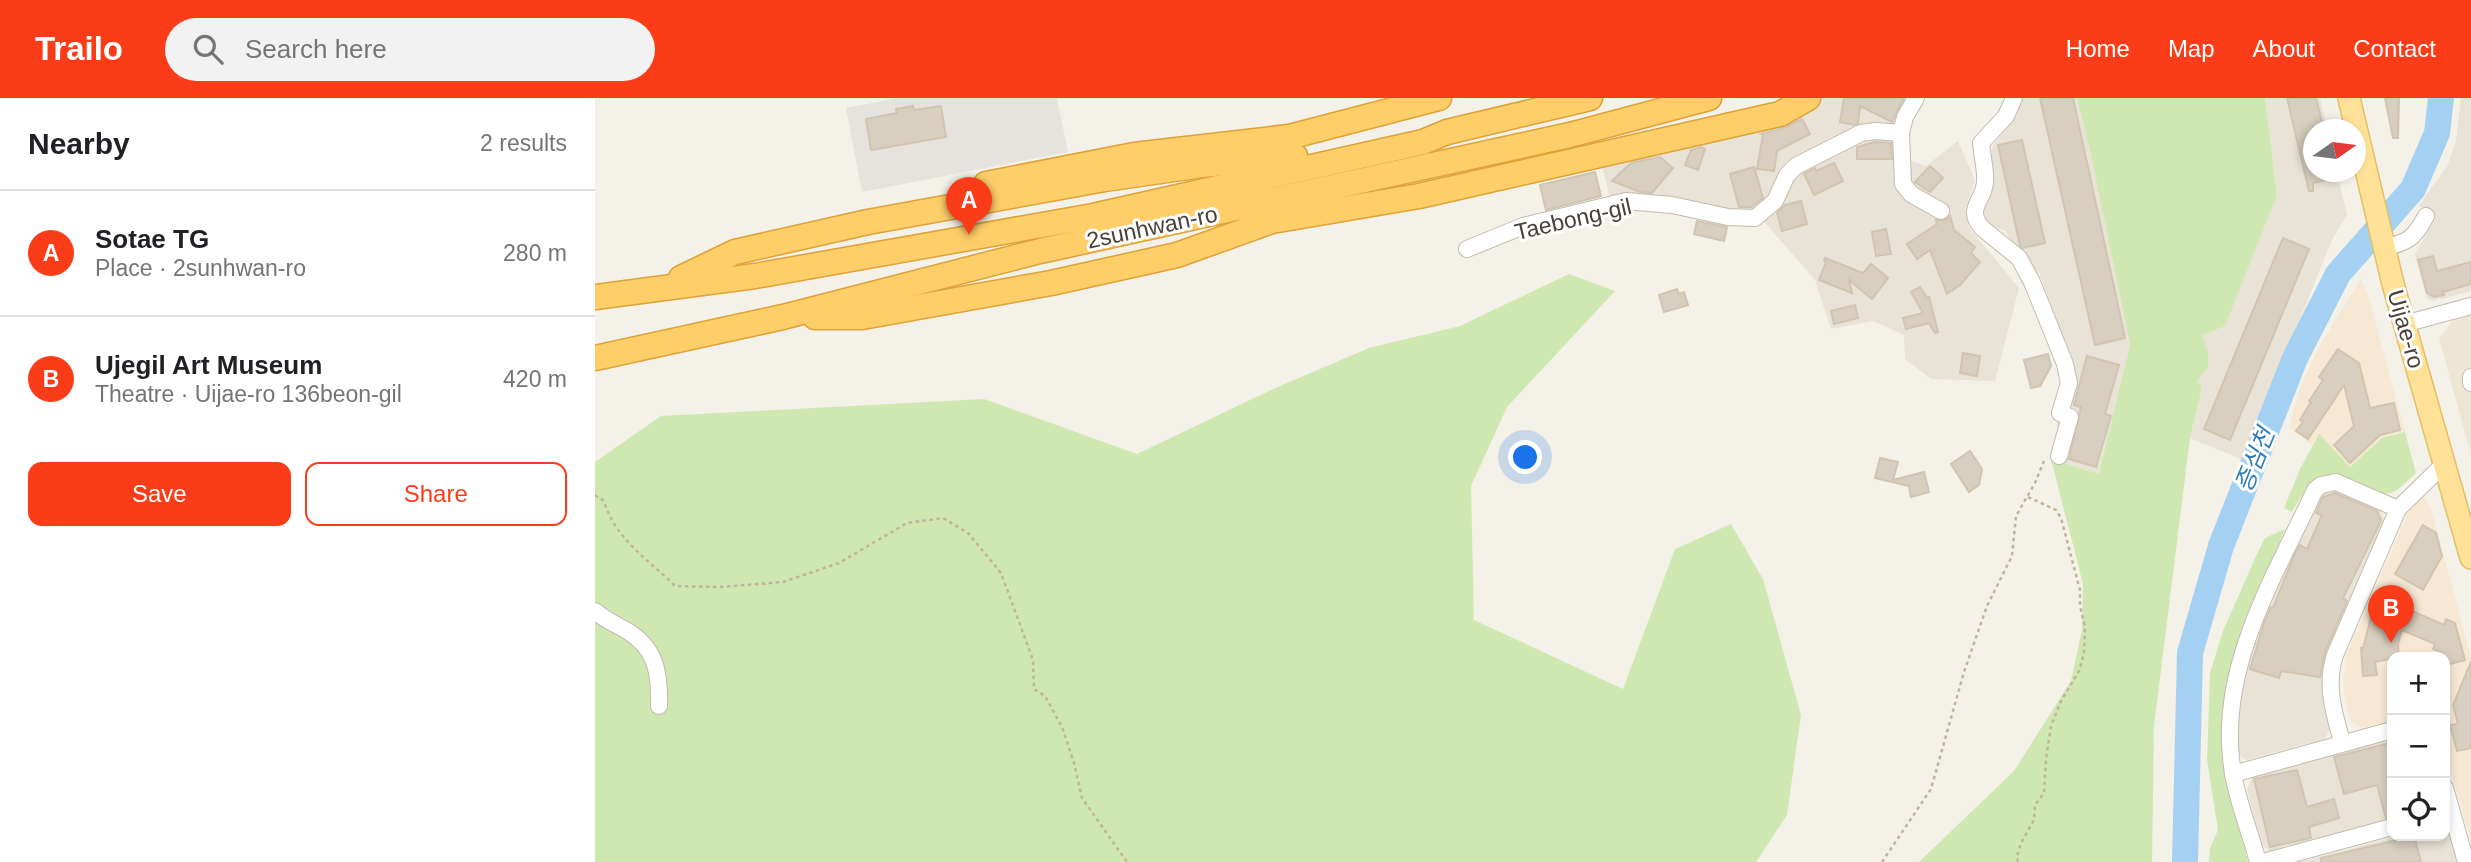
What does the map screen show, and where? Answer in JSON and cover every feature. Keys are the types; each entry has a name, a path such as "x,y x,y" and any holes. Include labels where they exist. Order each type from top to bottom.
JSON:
{"highway":[{"path":"868,222 959,190 1133,155 1289,137 1439,98"},
{"name":"2sunhwan-ro","path":"595,297 755,276 1093,216 1423,142 1447,132 1590,98"},
{"name":"2sunhwan-ro","path":"595,358 783,317 1040,251 1570,135 1709,98"},
{"path":"783,317 863,317 1051,284 1177,254 1272,221 1419,196 1780,114 1808,98"},
{"path":"659,288 735,252 868,222 1105,179 1202,165 1310,155 1423,131 1447,132"}],"main road":[{"name":"Uijae-ro","path":"2349,98 2393,284 2443,465 2466,523 2470,555"}],"street":[{"path":"1916,98 1905,117 1901,133 1903,184 1911,194 1941,211"},
{"path":"2014,98 2006,116 1980,143 1985,182 1975,205 1975,215 1982,228 2019,258 2032,282 2065,364 2069,383 2060,413 2070,417 2052,458"},
{"name":"Taebong-gil","path":"1467,249 1524,226 1626,201 1672,205 1728,217 1755,218 1775,201 1787,175 1795,166 1861,133 1901,133"},
{"path":"2384,248 2405,243 2417,233 2426,216"},
{"path":"2404,324 2471,306"},
{"path":"2471,377 2471,383"},
{"path":"2342,742 2330,688 2332,666 2398,509 2443,465"},
{"path":"2387,828 2261,862 2233,774 2229,721 2246,642 2315,490 2321,485 2336,482 2398,509"},
{"path":"595,611 604,620 626,630 651,654 657,664 659,706"},
{"path":"2233,774 2387,731"},
{"path":"2450,818 2466,862"}],"path":[{"path":"1882,862 1931,789 1963,671 1987,606 2011,556 2016,516 2052,458"},
{"path":"595,495 604,501 609,517 626,542 655,565 675,586 720,587 783,582 839,563 907,523 943,518 968,533 1001,573 1005,582 1033,660 1034,689 1045,696 1062,727 1081,798 1127,862"},
{"path":"2018,862 2021,843 2034,820 2035,805 2044,793 2051,726 2061,701 2079,671 2084,653 2085,626 2080,606 2080,590 2061,518 2056,510 2027,497"}],"shaded area":[{"path":"898,98 1057,98 1068,152 862,192 846,108"},
{"path":"1823,98 1910,98 1898,124 1796,162 1766,205 1752,212 1610,198 1601,162 1809,106"},
{"path":"2021,98 2077,98 2090,151 2130,344 2099,474 2051,459 2059,435 2054,412 2070,356 2039,273 2011,244 2007,232 1983,222 1980,204 1987,164 1994,144 2017,115"},
{"path":"2265,98 2320,98 2325,119 2303,119 2303,182 2339,182 2347,215 2331,242 2243,460 2190,438 2202,388 2191,373 2202,335 2277,195"},
{"path":"2461,98 2471,98 2471,291 2433,301 2427,299 2415,254 2435,219 2419,205 2447,167 2456,141"},
{"path":"1860,137 1897,137 1898,179 1915,188 1909,177 1907,159 1926,166 1958,141 1975,180 1965,210 1970,229 2019,288 1995,381 1931,379 1905,359 1904,335 1873,321 1831,329 1815,280 1760,217 1789,178"},
{"path":"2361,279 2368,295 2405,432 2382,438 2350,467 2319,435 2312,445 2289,428 2300,388 2317,350"},
{"path":"2471,315 2471,455 2439,338 2453,320"},
{"path":"2336,486 2379,506 2384,520 2327,652 2323,684 2331,727 2325,739 2246,760 2237,754 2238,708 2246,666 2256,635 2319,490"},
{"path":"2423,496 2431,508 2471,658 2471,842 2450,768 2450,652 2387,652 2387,722 2361,728 2350,720 2343,685 2346,656 2410,509"},
{"path":"2387,740 2387,819 2270,851 2261,844 2247,789 2253,776"},
{"path":"2450,834 2458,862 2300,862 2387,839 2450,841"}],"green space":[{"path":"2077,98 2265,98 2277,195 2225,326 2202,335 2208,352 2208,368 2197,381 2202,388 2190,438 2154,726 2152,862 1919,862 2014,771 2071,681 2082,630 2083,584 2051,459 2099,474 2130,344"},
{"path":"1569,274 1615,291 1507,407 1471,486 1474,620 1623,689 1675,549 1731,524 1763,579 1801,715 1787,815 1756,862 595,862 595,462 661,416 984,399 1137,454 1273,389 1369,348 1460,326"},
{"path":"2405,432 2416,473 2397,490 2385,493 2342,479 2323,478 2308,488 2292,512 2284,508 2300,469 2319,434 2350,467 2382,438"},
{"path":"2285,529 2238,640 2227,683 2223,763 2248,862 2209,862 2210,848 2218,830 2207,760 2210,673 2223,631 2265,538"}],"building":[{"path":"1844,98 1904,98 1892,122 1860,106 1858,123 1854,125 1840,122"},
{"path":"2040,98 2073,98 2125,338 2095,345"},
{"path":"2287,98 2316,98 2321,119 2303,119 2303,166"},
{"path":"2385,98 2399,98 2398,138 2393,138"},
{"path":"913,106 914,110 941,106 946,137 871,150 866,119 897,113 896,109"},
{"path":"1802,119 1810,134 1777,151 1774,171 1757,169 1763,135 1761,134 1784,128"},
{"path":"2022,140 2045,243 2023,248 2020,246 1998,145"},
{"path":"1875,142 1891,143 1892,159 1857,159 1857,147"},
{"path":"1701,147 1705,149 1698,170 1685,165 1691,150"},
{"path":"1660,157 1673,168 1652,193 1640,192 1612,181 1631,163"},
{"path":"1834,163 1843,181 1814,195 1804,174"},
{"path":"1930,166 1943,178 1930,192 1915,182"},
{"path":"1754,167 1763,198 1751,207 1739,207 1730,174"},
{"path":"1595,172 1601,196 1546,210 1540,185"},
{"path":"2307,182 2317,182 2313,183 2313,191 2309,191"},
{"path":"1801,201 1807,224 1782,231 1777,213 1785,205"},
{"path":"1950,216 1954,230 1975,247 1971,253 1980,262 1960,285 1947,294 1930,250 1917,259 1907,244 1937,224 1936,220 1946,220"},
{"path":"1697,221 1727,227 1724,241 1694,234"},
{"path":"1886,229 1891,254 1876,256 1872,232"},
{"path":"2283,238 2309,249 2230,440 2204,429"},
{"path":"2433,256 2437,271 2471,262 2471,284 2443,292 2444,295 2434,297 2427,293 2418,260"},
{"path":"1825,258 1863,273 1871,264 1888,278 1872,299 1849,280 1852,293 1819,280"},
{"path":"1920,287 1927,298 1929,297 1938,332 1935,333 1929,323 1906,329 1903,318 1923,313 1911,292"},
{"path":"1677,289 1679,294 1684,292 1688,305 1664,312 1659,295"},
{"path":"1855,305 1858,318 1834,324 1831,311"},
{"path":"2338,349 2359,363 2370,408 2394,403 2400,430 2380,435 2350,463 2334,445 2354,426 2344,385 2308,439 2296,431 2303,422 2300,420 2311,402 2309,401 2323,380 2319,377"},
{"path":"1963,353 1980,356 1977,376 1960,373"},
{"path":"2048,354 2051,366 2040,386 2031,388 2024,360"},
{"path":"2087,356 2119,365 2105,414 2111,416 2096,467 2069,459 2081,407 2074,405"},
{"path":"1970,451 1982,469 1979,485 1969,492 1951,464"},
{"path":"1880,458 1898,462 1893,480 1924,472 1929,492 1911,497 1909,486 1875,478"},
{"path":"2335,493 2377,511 2381,521 2343,598 2347,601 2325,652 2320,677 2281,671 2279,678 2250,669 2264,623 2271,607 2273,608 2293,558 2300,545 2307,549 2322,515 2316,513 2323,497"},
{"path":"2423,525 2436,533 2442,556 2423,590 2395,574"},
{"path":"2386,603 2403,607 2444,625 2446,619 2455,623 2465,660 2450,664 2450,652 2433,649 2435,644 2402,630 2399,652 2387,652 2387,660 2375,662 2377,675 2363,676 2361,648 2373,610 2384,613"},
{"path":"2471,662 2471,748 2457,751 2450,725 2458,724 2453,705"},
{"path":"2387,744 2387,818 2377,785 2344,794 2334,757"},
{"path":"2297,770 2307,807 2334,799 2339,818 2309,827 2311,838 2270,847 2254,779"},
{"path":"2393,841 2415,841 2421,862 2321,862 2321,858"}],"waterway":[{"name":"증심천","path":"2185,862 2190,653 2221,546 2295,358 2338,274 2413,189 2437,133 2441,98"}],"place":[{"name":"Sotae TG","path":"969,235"},
{"name":"Ujegil Art Museum","path":"2391,643"}]}
